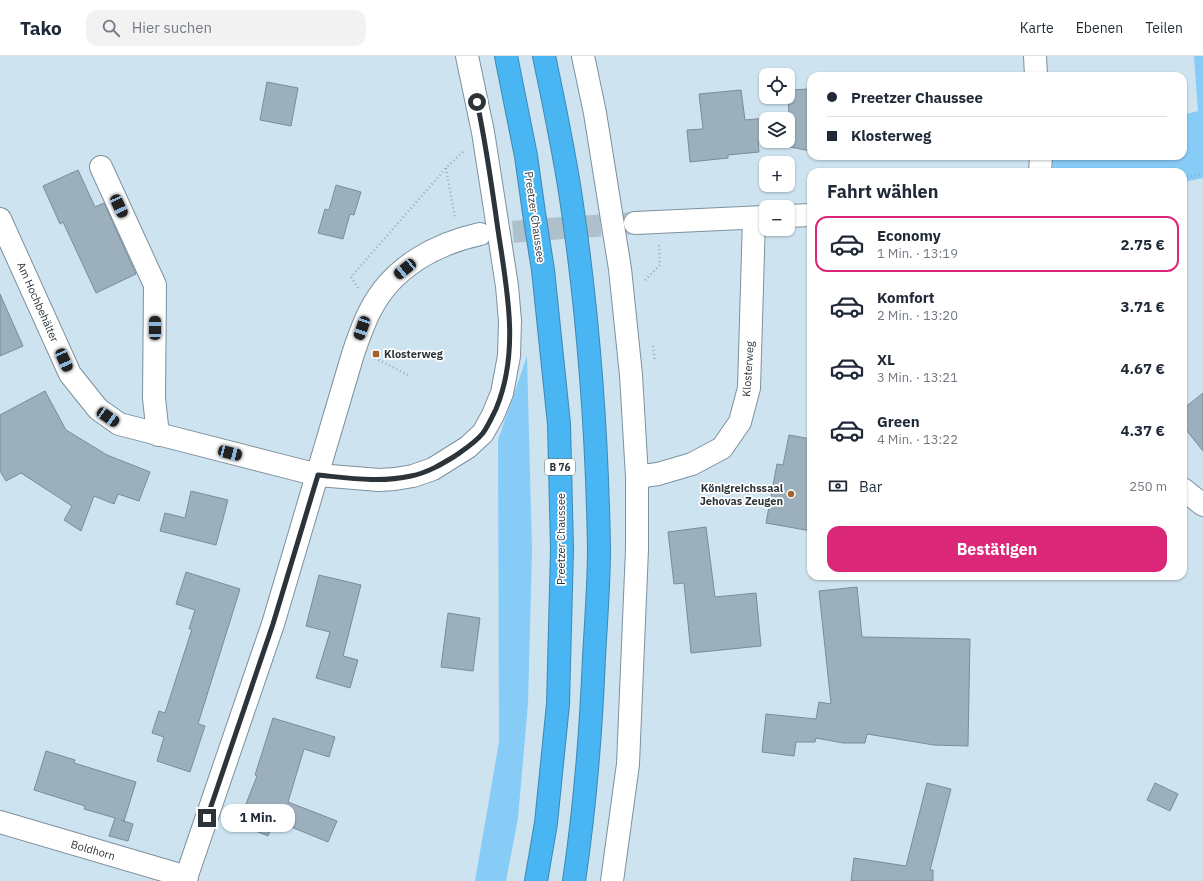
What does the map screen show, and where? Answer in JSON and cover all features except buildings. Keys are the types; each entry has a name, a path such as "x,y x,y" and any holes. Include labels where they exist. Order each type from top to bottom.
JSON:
{"highway":[{"name":"Preetzer Chaussee","path":"506,56 526,156 536,220 559,424 562,549 558,704 546,823 536,881"},
{"path":"544,56 573,210 586,320 594,421 599,551 593,689 582,826 574,881"}],"street":[{"path":"318,475 379,480 413,476 433,469 468,447 483,433 493,415 502,393 509,356 510,321 507,286 483,132 467,56"},
{"path":"583,56 595,113 620,269 631,374 638,477 628,756 612,881"},
{"path":"1035,56 1036,72"},
{"path":"101,167 155,285 154,398 158,435"},
{"path":"795,216 807,215"},
{"name":"Klosterweg","path":"635,223 759,217"},
{"name":"Am Hochbehälter","path":"0,219 70,374 98,410 119,424 318,475"},
{"name":"Klosterweg","path":"638,477 658,474 692,464 722,448 740,422 749,388 759,233"},
{"path":"186,879 273,624 355,347 371,308 397,275 413,262 432,250 459,239 480,234"},
{"path":"1187,492 1203,505"},
{"name":"Boldhorn","path":"0,822 186,879"}],"path":[{"path":"371,308 351,277 446,168 467,149"},
{"path":"446,168 459,239"},
{"path":"1187,176 1203,174"},
{"path":"641,284 660,265 658,222"},
{"path":"355,347 408,375"}],"shaded area":[{"path":"1194,56 1203,56 1203,178 1187,181 1187,168 1052,168 1052,160 1187,160 1187,114 1198,111"},
{"path":"527,356 532,551 528,704 518,818 506,881 475,881 499,742 498,440"}],"tunnel":[{"path":"480,234 635,223"}],"place":[{"name":"Klosterweg","path":"376,354"},
{"name":"Königreichssaal Jehovas Zeugen","path":"791,494"}],"route":[{"path":"207,818 273,624 318,475 379,480 413,476 433,469 468,447 483,433 493,415 502,393 509,356 510,321 507,286 477,102"}]}
